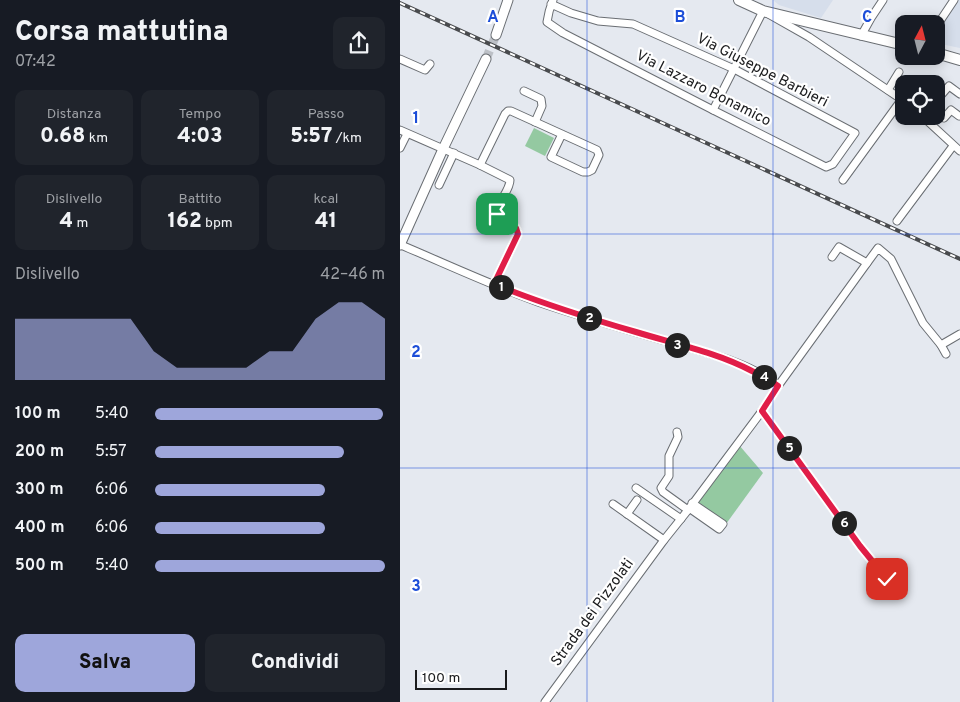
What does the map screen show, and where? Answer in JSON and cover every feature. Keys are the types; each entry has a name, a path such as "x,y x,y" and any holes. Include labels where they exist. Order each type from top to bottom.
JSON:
{"main road":[{"path":"739,0 763,11 782,14 861,36 895,43"},
{"path":"945,56 960,60"}],"street":[{"path":"496,35 508,0"},
{"path":"861,36 883,0"},
{"path":"944,15 954,0"},
{"name":"Via Lazzaro Bonamico","path":"552,2 547,22 563,33 713,110 826,167 833,164 843,150"},
{"name":"Via Giuseppe Barbieri","path":"552,2 571,13 598,20 633,24 734,69 854,133 843,150"},
{"path":"713,110 763,11 809,37 895,95"},
{"path":"400,59 425,70 430,64"},
{"path":"486,59 400,245 539,302 711,354 740,365 767,378 778,386"},
{"path":"888,90 899,72"},
{"path":"945,91 949,86 960,94"},
{"path":"524,91 541,99 542,106 535,122"},
{"path":"945,116 951,110 959,116"},
{"path":"480,165 506,113 511,111 562,134 597,150 599,155 592,170 583,172 552,157 562,134"},
{"path":"843,180 895,111"},
{"path":"940,125 953,146 960,151"},
{"path":"400,130 510,180 509,188 498,206 497,214 501,219 516,228 518,234 494,284"},
{"path":"400,148 407,134"},
{"path":"897,220 953,146"},
{"path":"439,185 454,153"},
{"path":"832,257 839,247 866,263"},
{"name":"Strada dei Pizzolati","path":"545,702 762,411 878,248 891,258 923,323 941,345"},
{"path":"946,354 941,345 960,334"},
{"path":"762,411 859,549 887,579"},
{"path":"677,432 678,437 669,456 669,476 662,488 663,492 722,524 719,529"},
{"path":"636,488 680,519"},
{"path":"627,514 637,500"},
{"path":"613,504 664,540"}],"shaded area":[{"path":"773,0 833,0 821,18 779,5"},
{"path":"954,0 960,0 960,48 945,45 944,15"}],"green space":[{"path":"534,128 554,138 545,156 525,146"},
{"path":"739,445 763,473 726,524 697,504"}],"tunnel":[{"path":"486,59 496,35"}],"railway":[{"path":"400,3 960,259"}],"route":[{"path":"497,214 501,219 516,228 518,234 494,284 539,302 711,354 740,365 767,378 778,386 762,411 860,546 887,579"}]}
